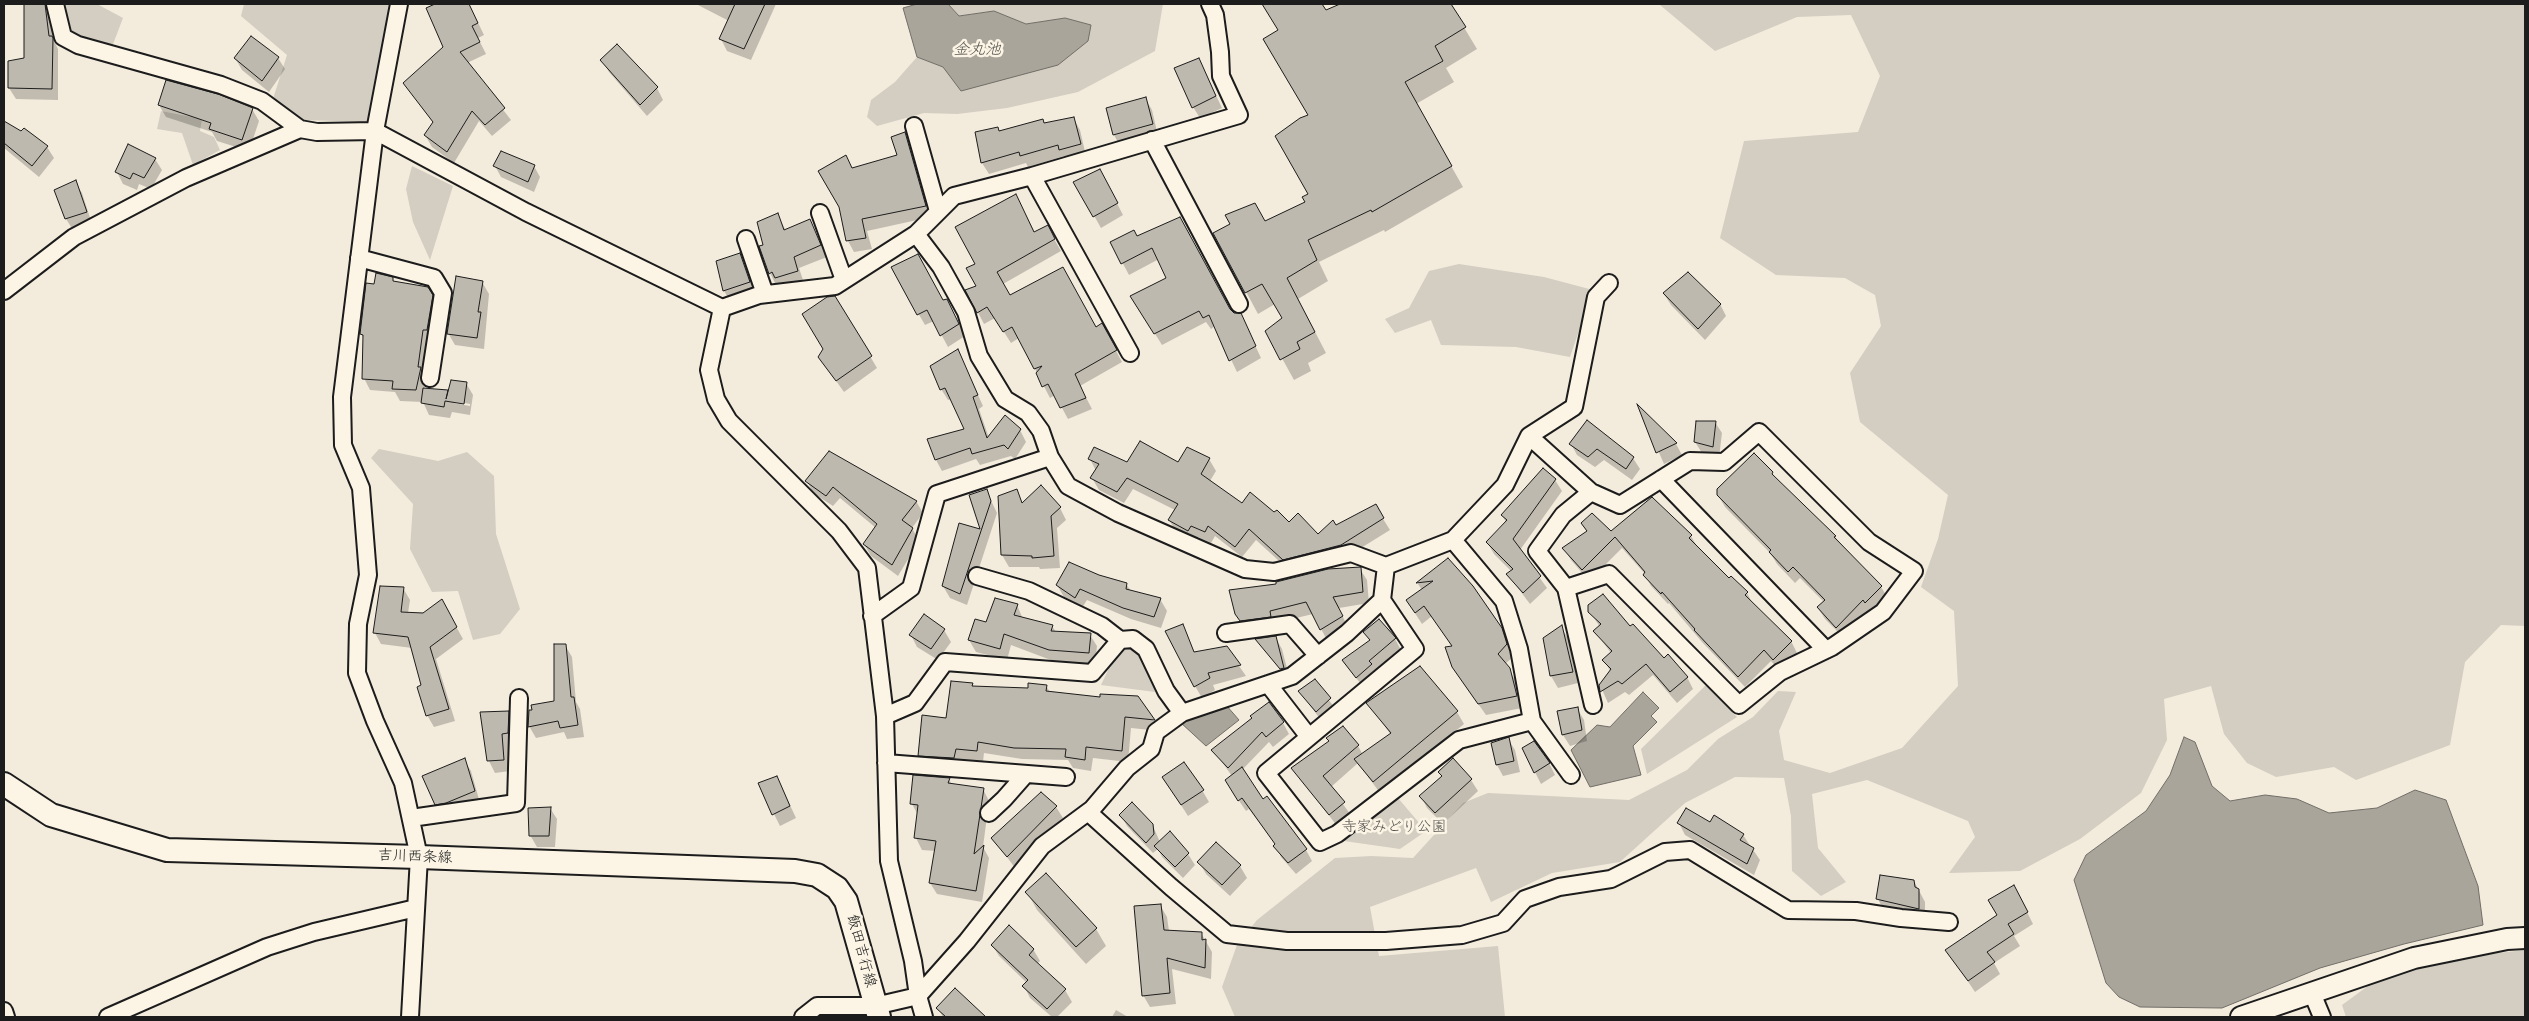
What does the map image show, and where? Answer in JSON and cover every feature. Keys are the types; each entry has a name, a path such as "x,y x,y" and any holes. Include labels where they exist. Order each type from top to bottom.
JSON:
{"main road":[{"name":"吉川西条線","path":"4,784 51,815 167,850 795,871 817,875 837,888"},
{"name":"飯田吉行線","path":"837,888 846,901 851,914 877,1011"}],"street":[{"path":"54,4 63,37 78,45 221,85 262,101 300,129 317,132 375,131 526,212 722,308 765,294 835,286 916,234 954,196 1032,176 1239,115 1221,76 1215,15 1210,4"},
{"path":"399,4 375,131 342,397 343,444 361,488 368,575 358,624 357,672 375,720 403,783 420,857 410,1017"},
{"path":"914,126 938,212"},
{"path":"4,291 74,237 186,178 300,129"},
{"path":"1152,140 1239,304"},
{"path":"1032,176 1130,353"},
{"path":"820,213 844,280"},
{"path":"916,234 941,267 966,312 979,356 1005,400 1028,413 1040,431 1050,457 1068,486 1118,512 1245,569 1274,572 1351,553 1386,566 1453,540 1505,485 1529,436 1574,407 1596,297 1609,282"},
{"path":"746,239 765,294"},
{"path":"359,258 434,278 442,293 430,378"},
{"path":"722,308 709,370 716,400 729,421 852,545 867,568 885,716 889,861 913,961 918,996 924,1017"},
{"path":"1529,436 1591,492 1620,505 1690,460 1724,462 1759,432 1868,542 1914,571 1883,612 1826,650 1780,672 1739,705 1609,574 1566,588"},
{"path":"872,616 911,588 937,494 1050,457"},
{"path":"1661,479 1826,650"},
{"path":"1591,492 1563,515 1537,550 1566,588 1593,704"},
{"path":"1453,540 1504,601 1519,649 1532,721 1571,775"},
{"path":"803,1017 817,1006 877,1011 918,996 967,941 1042,846 1088,812 1127,768 1151,749 1156,732 1182,713 1292,676 1347,633 1382,600 1386,566"},
{"path":"977,576 1029,591 1102,626 1120,640 1133,639 1146,649 1166,692 1182,713"},
{"path":"1382,600 1416,649 1266,773 1320,842 1337,834 1459,740 1532,721"},
{"path":"1226,633 1290,624 1318,656"},
{"path":"885,716 915,703 944,662 1092,673 1120,640"},
{"path":"1268,684 1309,737"},
{"path":"411,818 516,803 519,698"},
{"path":"886,763 1066,777"},
{"path":"989,813 1026,774"},
{"path":"1088,812 1171,887 1227,934 1287,941 1386,941 1462,935 1503,923 1526,899 1559,887 1611,879 1665,852 1690,850 1788,910 1856,911 1901,918 1948,922"},
{"path":"108,1017 267,947 314,932 416,908"},
{"path":"2241,1017 2414,958 2507,939 2525,938"},
{"path":"2312,993 2322,1017"},
{"path":"4,1011 6,1017"}],"green space":[{"path":"64,4 97,4 123,18 110,52 65,33"},
{"path":"244,4 394,4 369,122 301,120 272,102 287,55 241,16"},
{"path":"948,4 1163,4 1155,51 1078,92 1007,108 957,114 924,113 877,126 867,117 871,100 895,82 917,57 943,67 1091,25 1065,18 1026,24 994,11 959,16"},
{"path":"1655,4 2525,4 2525,626 2501,625 2465,662 2450,745 2356,780 2334,767 2276,777 2247,763 2224,734 2211,686 2164,699 2167,740 2141,793 2080,839 2020,871 1949,873 1975,837 1968,821 1867,780 1812,794 1818,848 1846,882 1821,896 1792,871 1791,816 1784,778 1735,777 1685,803 1620,862 1552,873 1491,902 1476,868 1370,907 1379,956 1498,946 1505,1017 1235,1017 1222,987 1237,945 1257,920 1335,858 1371,856 1413,858 1463,803 1488,793 1629,800 1687,770 1718,739 1753,717 1778,691 1796,692 1779,731 1784,760 1830,773 1902,748 1958,686 1954,611 1921,587 1938,539 1948,495 1860,422 1850,373 1881,326 1875,295 1845,278 1776,275 1720,238 1744,141 1858,132 1880,76 1851,15 1797,17 1715,51 1660,5"},
{"path":"161,111 202,119 200,131 214,137 220,150 193,165 182,133 157,129"},
{"path":"412,166 453,186 430,260 413,222 406,189"},
{"path":"1459,264 1544,277 1593,290 1570,357 1516,347 1441,345 1431,320 1395,333 1385,319 1409,308 1429,271"},
{"path":"379,449 438,461 467,452 494,476 496,534 520,609 500,634 473,640 458,591 432,592 410,549 413,504 371,458"},
{"path":"1132,647 1142,659 1153,680 1155,692 1101,685 1118,649"},
{"path":"1706,685 1737,717 1647,774 1641,749"},
{"name":"寺家みどり公園","path":"1398,798 1426,831 1400,849 1337,840"},
{"path":"2525,950 2525,1017 2346,1017 2342,1005 2398,964"}],"water":[{"name":"金丸池","path":"917,4 948,4 959,16 994,11 1026,24 1065,18 1091,25 1088,41 1058,65 961,91 943,67 917,57 903,8"},
{"path":"1643,692 1659,708 1651,716 1657,722 1633,746 1641,775 1590,787 1571,750 1597,725 1610,727"},
{"path":"1226,705 1239,720 1206,746 1180,722"},
{"path":"2184,737 2195,742 2212,786 2230,801 2265,795 2297,799 2329,813 2377,808 2415,790 2446,800 2478,886 2483,925 2404,944 2320,968 2222,1008 2140,1007 2119,997 2106,983 2074,880 2086,855 2146,811 2170,775"}],"building":[{"path":"24,4 45,4 49,36 53,38 52,89 8,88 8,61 24,58"},
{"path":"435,4 469,4 478,23 472,26 480,42 460,52 505,108 485,125 472,111 447,152 424,135 433,122 403,83 443,47 426,8"},
{"path":"735,4 765,4 744,49 719,39"},
{"path":"1262,4 1322,4 1326,10 1340,4 1451,4 1466,27 1435,46 1443,61 1405,82 1452,166 1372,212 1371,210 1308,240 1317,260 1287,278 1315,332 1297,342 1300,349 1280,360 1265,331 1282,318 1262,284 1245,293 1213,233 1230,224 1225,215 1255,203 1265,221 1305,202 1302,197 1308,194 1275,136 1300,118 1308,115 1263,39 1278,30"},
{"path":"251,36 279,57 262,81 234,58"},
{"path":"617,44 658,87 640,105 600,60"},
{"path":"1199,58 1216,96 1192,108 1174,68"},
{"path":"166,80 218,94 253,108 242,140 209,129 211,123 158,105"},
{"path":"1146,97 1153,124 1113,135 1106,108"},
{"path":"1074,117 1081,144 1059,150 1058,145 1020,156 1019,152 981,163 975,132 998,127 999,131 1043,119 1044,123"},
{"path":"4,121 21,131 24,128 48,146 32,166 4,143"},
{"path":"905,132 926,206 862,219 866,238 846,241 839,207 818,171 846,155 852,168 897,155 891,137"},
{"path":"128,144 156,158 144,178 133,173 130,179 115,172"},
{"path":"501,151 535,165 528,182 493,166"},
{"path":"1100,169 1118,203 1093,217 1073,182"},
{"path":"76,180 87,212 65,219 54,190"},
{"path":"1016,194 1034,232 1048,225 1055,239 997,272 1010,295 1063,267 1096,327 1102,323 1117,350 1075,374 1086,398 1060,408 1048,384 1042,387 1036,373 1042,366 1034,369 1012,327 1003,332 987,307 977,313 965,290 976,286 966,268 975,264 955,227"},
{"path":"778,213 784,230 810,219 821,245 794,257 798,271 775,278 772,272 769,274 759,246 763,245 757,222"},
{"path":"1180,217 1230,309 1234,313 1241,313 1256,346 1229,361 1209,315 1203,318 1199,311 1154,334 1130,296 1166,278 1152,248 1121,264 1110,242 1134,230 1137,236"},
{"path":"740,253 750,282 723,291 716,261"},
{"path":"918,254 943,300 947,299 959,324 940,336 927,310 917,315 891,267"},
{"path":"1688,272 1721,304 1698,329 1663,293"},
{"path":"376,273 393,277 393,281 428,287 433,295 427,330 423,330 418,367 421,367 416,390 392,389 393,381 362,379 363,335 360,334 366,283 374,284"},
{"path":"456,276 483,281 478,312 481,312 477,338 447,334"},
{"path":"835,296 872,356 836,381 818,357 823,349 802,314 827,297"},
{"path":"958,349 978,395 973,397 987,438 1005,415 1021,429 1008,449 1004,445 972,454 970,448 935,460 927,439 964,429 945,388 940,390 930,366"},
{"path":"451,380 467,382 464,404 445,401 444,407 421,403 423,388 448,390 446,399"},
{"path":"1637,404 1677,443 1656,453"},
{"path":"1587,420 1634,457 1626,469 1597,449 1588,457 1569,444"},
{"path":"1696,421 1716,421 1713,447 1694,442"},
{"path":"1140,441 1178,462 1187,447 1210,458 1201,474 1242,503 1250,492 1274,512 1277,510 1289,522 1298,513 1318,534 1333,520 1336,525 1376,504 1384,518 1341,545 1283,560 1249,529 1235,547 1208,526 1205,532 1191,526 1188,531 1168,520 1178,504 1127,478 1117,492 1090,478 1099,464 1088,459 1094,447 1127,462"},
{"path":"829,451 917,501 902,520 913,528 892,565 863,544 877,524 833,487 826,496 805,481"},
{"path":"1754,453 1773,472 1772,474 1836,536 1834,537 1882,586 1865,603 1863,600 1836,628 1817,607 1825,600 1793,567 1788,572 1769,552 1771,550 1717,495 1717,489"},
{"path":"1543,468 1556,479 1513,539 1541,576 1523,593 1506,574 1513,569 1486,542 1507,520 1501,515"},
{"path":"1041,485 1061,507 1051,516 1054,556 1032,558 1032,556 1001,555 998,496 1017,489 1022,503"},
{"path":"987,489 991,501 960,594 942,586 959,523 980,529 969,495"},
{"path":"1652,497 1692,535 1689,538 1729,578 1731,576 1748,592 1745,595 1792,641 1773,660 1764,650 1738,677 1662,592 1661,594 1643,575 1645,572 1615,537 1582,570 1562,548 1587,531 1581,523 1592,513 1611,531"},
{"path":"1448,558 1473,586 1502,628 1507,644 1498,654 1510,668 1517,696 1478,704 1452,667 1445,647 1452,646 1424,606 1415,613 1406,600 1433,581 1416,583"},
{"path":"1069,562 1099,575 1127,583 1126,589 1161,598 1154,617 1123,608 1080,589 1075,598 1056,585"},
{"path":"1361,567 1363,592 1333,597 1343,616 1320,630 1306,602 1270,611 1271,617 1240,621 1235,614 1229,590 1276,584 1276,582 1328,569"},
{"path":"380,586 404,587 401,612 423,613 442,599 457,627 430,647 449,709 426,716 417,687 421,685 408,637 373,633"},
{"path":"1603,594 1630,626 1633,624 1664,658 1668,654 1688,677 1670,692 1646,664 1622,684 1618,681 1600,692 1599,685 1611,669 1602,660 1612,651 1593,631 1601,624 1588,612 1588,605"},
{"path":"995,598 1018,604 1014,615 1053,625 1051,631 1091,633 1089,653 1049,650 1004,634 1000,649 968,640 975,619 986,622"},
{"path":"924,614 945,629 931,649 909,635"},
{"path":"1379,619 1396,638 1369,661 1372,664 1356,678 1342,660 1370,640 1363,632"},
{"path":"1183,624 1194,652 1227,646 1241,665 1208,673 1210,678 1194,687 1165,631"},
{"path":"1562,625 1573,672 1550,676 1543,638"},
{"path":"1276,636 1284,668 1280,669 1255,639"},
{"path":"554,644 566,644 571,697 574,697 578,725 560,728 558,721 528,727 529,710 532,710 531,705 554,701"},
{"path":"1420,666 1458,711 1373,782 1354,759 1391,733 1366,703"},
{"path":"1315,679 1331,698 1316,712 1298,691"},
{"path":"951,681 973,683 972,686 1028,688 1028,683 1047,685 1046,691 1100,697 1100,694 1138,696 1155,720 1125,717 1122,751 1086,747 1085,760 1065,757 1066,749 1014,748 978,742 977,751 956,749 954,758 918,756 922,715 946,718"},
{"path":"1269,702 1284,722 1266,737 1262,732 1228,768 1211,750"},
{"path":"1578,707 1582,730 1562,735 1557,711"},
{"path":"509,711 508,733 502,734 504,760 487,761 480,712"},
{"path":"1343,726 1359,745 1323,776 1345,802 1329,815 1291,768 1329,741 1326,738"},
{"path":"1509,737 1514,761 1496,765 1491,743"},
{"path":"1534,741 1550,763 1534,773 1522,748"},
{"path":"465,758 475,791 446,803 435,805 422,776"},
{"path":"1453,758 1472,779 1435,813 1419,796 1442,776 1438,772"},
{"path":"1184,762 1204,790 1181,805 1162,777"},
{"path":"1242,767 1263,799 1267,796 1307,849 1288,863 1273,846 1275,844 1242,798 1238,801 1225,780"},
{"path":"913,775 950,778 948,783 984,788 974,854 984,845 976,891 929,883 936,841 914,838 918,805 910,804"},
{"path":"777,776 790,806 772,815 758,783"},
{"path":"1041,792 1057,806 1007,857 991,838"},
{"path":"1132,802 1153,824 1154,834 1146,843 1119,815"},
{"path":"551,807 549,836 529,836 528,808"},
{"path":"1686,808 1710,822 1714,815 1744,834 1740,840 1754,848 1747,864 1677,823"},
{"path":"1170,831 1189,853 1175,867 1154,846"},
{"path":"1216,842 1241,865 1222,885 1197,862"},
{"path":"1046,873 1097,928 1076,947 1025,892"},
{"path":"1880,875 1914,880 1915,887 1919,889 1919,909 1876,899"},
{"path":"2014,885 2028,912 2008,924 2014,934 1987,952 1995,962 1968,981 1945,950 1997,915 1988,900"},
{"path":"1161,904 1164,930 1202,932 1202,940 1206,939 1205,968 1167,958 1170,993 1142,996 1134,906"},
{"path":"1009,925 1034,949 1029,955 1066,989 1047,1009 1022,986 1028,980 991,945"},
{"path":"955,988 986,1017 946,1017 936,1008"}]}
